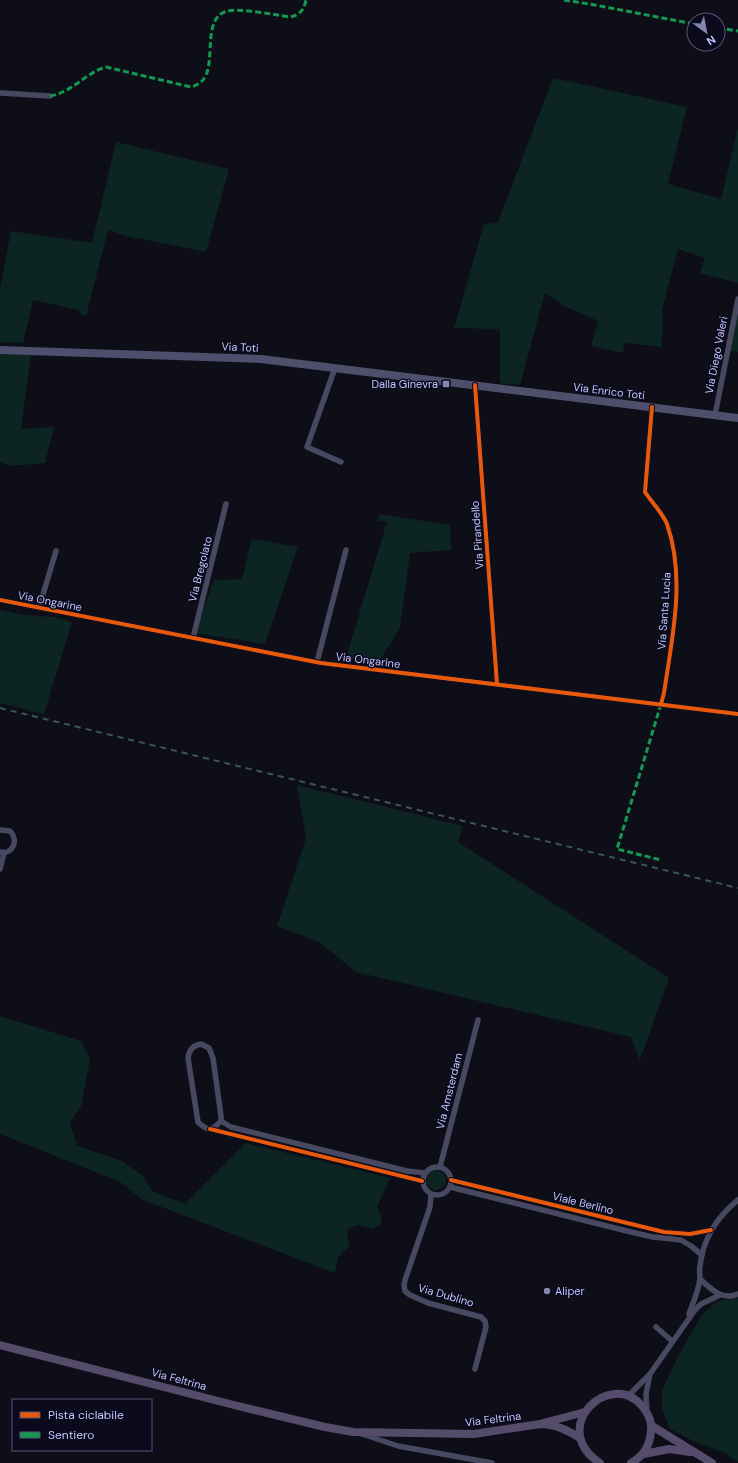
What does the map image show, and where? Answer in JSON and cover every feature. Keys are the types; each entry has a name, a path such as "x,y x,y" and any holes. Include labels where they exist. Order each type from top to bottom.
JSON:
{"main road":[{"name":"Via Toti","path":"0,350 238,357 476,385"},
{"name":"Via Enrico Toti","path":"476,385 738,418"},
{"name":"Via Feltrina","path":"0,1345 234,1405 325,1427 353,1432 474,1434 540,1424 585,1412"},
{"name":"Via Feltrina","path":"580,1438 579,1429 581,1420 593,1402 604,1396 616,1394 628,1396"},
{"path":"628,1396 639,1402 647,1412 652,1426 651,1441 644,1454"},
{"name":"Via Feltrina","path":"540,1424 549,1424 561,1428 580,1438"},
{"path":"652,1426 695,1454 712,1463"},
{"path":"580,1438 584,1449 591,1457 600,1463"},
{"path":"631,1463 644,1454 669,1449 695,1454"}],"street":[{"path":"0,93 50,96"},
{"name":"Via Diego Valeri","path":"715,415 738,299"},
{"path":"335,368 307,447 341,462"},
{"name":"Via Pirandello","path":"476,385 497,684"},
{"name":"Via Santa Lucia","path":"652,407 645,492 667,524 676,562 677,573 674,619 664,693 661,704"},
{"name":"Via Bregolato","path":"193,638 226,504"},
{"path":"39,608 56,550"},
{"path":"317,662 346,550"},
{"name":"Via Ongarine","path":"0,600 317,662 738,714"},
{"path":"0,830 10,831 15,841 12,848 2,852 0,869"},
{"name":"Via Amsterdam","path":"440,1167 478,1020"},
{"path":"210,1129 216,1127 221,1121 213,1058 207,1047 201,1044 197,1045 189,1052 188,1058 198,1122 202,1126 207,1129 422,1181"},
{"path":"221,1121 238,1128 407,1171 425,1173"},
{"path":"440,1167 448,1171 451,1180 450,1187 444,1194 438,1196 431,1194 425,1189 422,1181 425,1173 432,1168 440,1167"},
{"name":"Viale Berlino","path":"451,1180 664,1232 690,1234 711,1230"},
{"name":"Viale Berlino","path":"450,1187 631,1232 659,1238 681,1240 702,1255"},
{"name":"Via Dublino","path":"431,1194 430,1207 404,1285 405,1291 410,1295 428,1303 481,1317 485,1321 486,1327 476,1369"},
{"path":"687,1319 700,1279 702,1255 711,1230 729,1208 738,1200"},
{"path":"700,1279 720,1295"},
{"path":"628,1396 650,1374 687,1319 701,1304 720,1295 738,1294"},
{"path":"656,1327 672,1341"},
{"path":"647,1412 646,1394 650,1374"},
{"name":"Via Feltrina","path":"353,1432 405,1447 492,1463"}],"green space":[{"path":"553,78 687,107 668,184 721,199 738,127 738,283 700,273 705,258 678,249 662,310 663,328 661,347 624,343 623,353 591,346 598,321 566,307 545,293 520,385 500,383 500,329 454,328 484,224 498,222"},
{"path":"116,142 229,169 206,252 136,239 108,230 86,316 81,315 79,310 33,300 23,343 0,342 0,289 11,231 92,243"},
{"path":"738,311 738,352 730,351"},
{"path":"0,354 31,355 21,429 54,427 45,463 11,466 0,462"},
{"path":"379,514 450,525 451,550 410,553 400,628 378,663 346,658 387,522 377,521"},
{"path":"252,539 298,547 265,644 195,633 214,580 242,579"},
{"path":"0,610 24,615 55,617 72,622 44,714 0,703"},
{"path":"297,785 463,826 458,842 669,978 640,1060 631,1037 356,972 319,942 277,926 306,838"},
{"path":"0,1016 81,1041 90,1060 81,1106 70,1123 77,1146 122,1161 142,1175 152,1191 185,1204 246,1143 390,1178 377,1207 381,1215 381,1224 372,1229 358,1225 348,1229 347,1238 350,1246 338,1257 335,1273 143,1200 120,1182 0,1134"},
{"path":"436,1170 443,1173 446,1180 443,1187 436,1190 429,1187 426,1180 429,1173"},
{"path":"738,1298 738,1462 725,1453 693,1441 670,1429 662,1408 662,1390 679,1354 702,1315 717,1301"}],"railway":[{"path":"0,708 738,888"}],"marked path":[{"path":"50,96 66,91 92,74 106,67 191,87 194,86 202,81 207,74 214,22 220,15 228,11 241,10 290,17 301,12 306,0"},
{"path":"564,0 686,22"},
{"path":"726,29 738,31"},
{"path":"661,704 617,849 661,860"}],"cycle path":[{"path":"475,385 497,684"},
{"path":"652,407 645,492 667,524 673,545 677,587 673,630 664,693 661,704"},
{"path":"0,600 321,663 738,714"},
{"path":"210,1129 422,1181"},
{"path":"451,1180 664,1232 690,1234 711,1230"}],"place":[{"name":"Dalla Ginevra","path":"446,384"},
{"name":"Aliper","path":"547,1291"}]}
